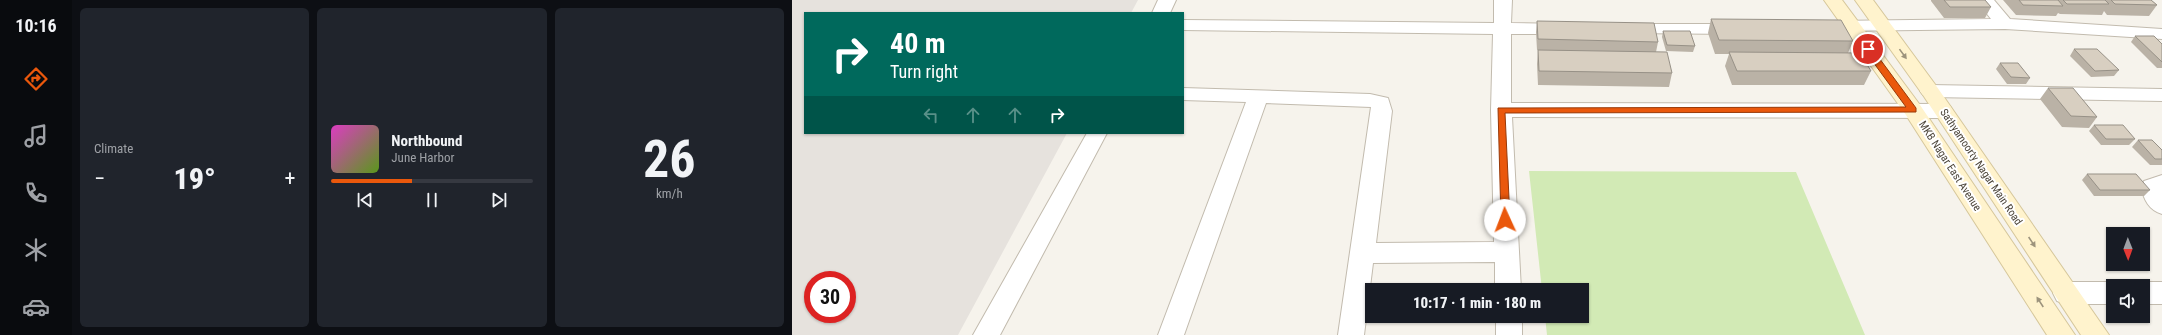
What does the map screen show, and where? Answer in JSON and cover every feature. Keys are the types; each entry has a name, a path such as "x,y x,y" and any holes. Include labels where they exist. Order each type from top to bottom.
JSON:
{"main road":[{"name":"MKB Nagar East Avenue","path":"1833,0 1913,110 2062,335"},
{"name":"Sathyamoorty Nagar Main Road","path":"1864,0 1930,91 2096,335"}],"street":[{"path":"1161,12 1167,0"},
{"path":"1503,0 1504,29 1501,110 1508,283"},
{"path":"1985,0 2005,24"},
{"path":"1819,26 2005,24 2162,34"},
{"path":"1184,25 1583,29"},
{"path":"1607,29 1757,28"},
{"path":"1930,91 2162,95"},
{"path":"1184,94 1370,100 1381,103 1382,111 1351,335"},
{"path":"1170,335 1258,97"},
{"path":"1501,110 1943,111"},
{"path":"986,335 1096,134"},
{"path":"2162,183 2152,187 2155,197 2162,205"},
{"path":"1362,253 1507,252"},
{"path":"2066,293 2106,293"},
{"path":"2150,293 2162,293"},
{"path":"1509,323 1509,335"}],"shaded area":[{"path":"792,0 1138,0 1132,12 804,12 804,134 1066,134 958,335 792,335"}],"green space":[{"path":"1529,171 1796,172 1865,335 1547,335 1546,323 1589,323 1589,283 1541,283"}],"building":[{"path":"1944,0 1985,0 1991,7 1950,7"},
{"path":"2019,0 2058,0 2063,6 2023,5"},
{"path":"2063,0 2105,0 2109,4 2067,4"},
{"path":"2111,0 2151,0 2157,5 2115,4"},
{"path":"1711,19 1841,20 1853,41 1719,40"},
{"path":"1537,21 1654,23 1658,42 1538,39"},
{"path":"1663,31 1690,31 1695,46 1667,45"},
{"path":"2135,36 2154,36 2162,44 2162,62"},
{"path":"2074,49 2097,49 2119,70 2095,71"},
{"path":"1538,50 1667,52 1672,73 1539,71"},
{"path":"1729,52 1860,53 1871,71 1737,71"},
{"path":"2000,63 2018,63 2030,78 2011,77"},
{"path":"2048,88 2073,88 2097,117 2071,116"},
{"path":"2094,125 2123,125 2135,139 2106,139"},
{"path":"2138,140 2152,140 2162,150 2162,159 2155,159"},
{"path":"2087,174 2136,174 2150,190 2100,190"}],"route":[{"path":"1505,220 1501,110 1913,110 1868,49"}]}
